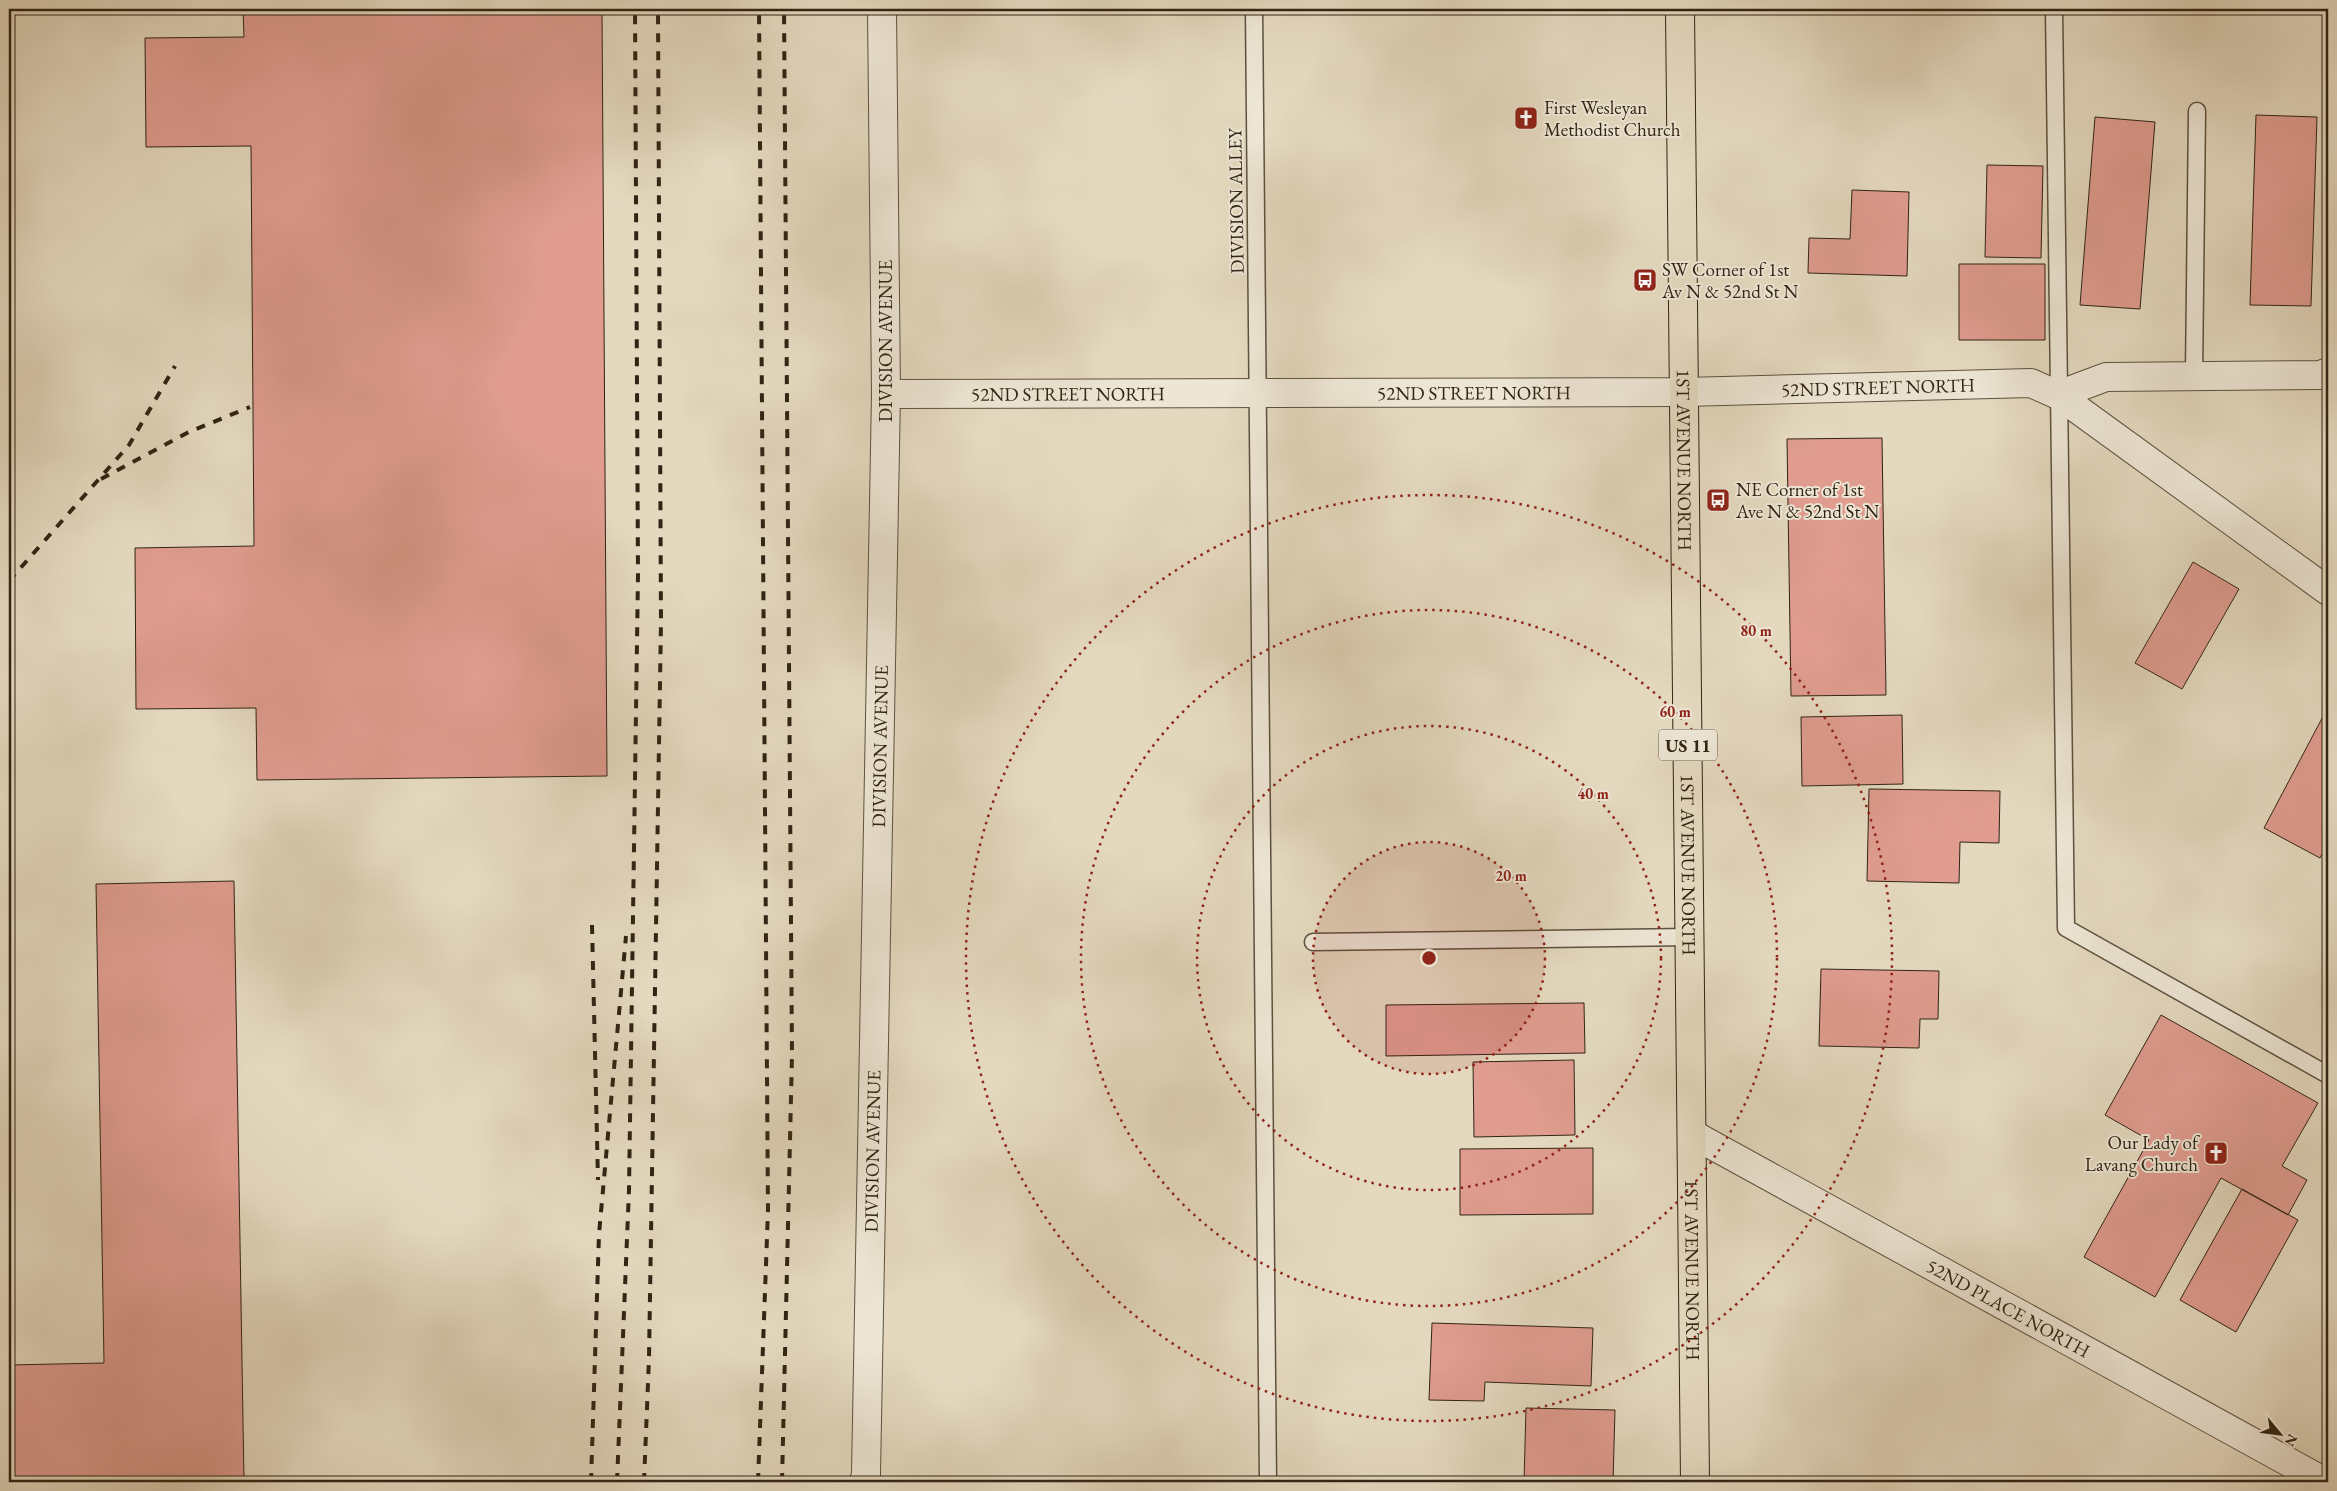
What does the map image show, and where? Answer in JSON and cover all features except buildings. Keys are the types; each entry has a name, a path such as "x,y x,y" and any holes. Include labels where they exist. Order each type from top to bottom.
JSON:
{"main road":[{"name":"1ST AVENUE NORTH","path":"1680,9 1695,1482"}],"street":[{"name":"DIVISION AVENUE","path":"864,1482 866,1474 886,394 882,9"},
{"path":"2058,395 2106,377 2320,375 2328,372"},
{"name":"52ND STREET NORTH","path":"886,394 1685,392 2031,382 2058,395 2328,591"},
{"name":"52ND PLACE NORTH","path":"1692,1134 2325,1482"}],"lane":[{"name":"DIVISION ALLEY","path":"1254,9 1268,1482"},
{"path":"2054,9 2066,928 2328,1075"},
{"path":"2194,376 2197,111"},
{"path":"1313,942 1690,937"}],"railway":[{"path":"617,1482 629,1190 638,574 635,9"},
{"path":"644,1482 649,1358 661,621 658,9"},
{"path":"758,1482 768,1210 759,9"},
{"path":"782,1482 792,1055 784,9"},
{"path":"9,581 129,445 175,366"},
{"path":"101,479 189,432 250,407"},
{"path":"592,925 598,1180"},
{"path":"591,1482 599,1234 626,936"}],"place":[{"name":"First Wesleyan Methodist Church","path":"1526,118"},
{"name":"SW Corner of 1st Av N & 52nd St N","path":"1645,280"},
{"name":"NE Corner of 1st Ave N & 52nd St N","path":"1718,500"},
{"name":"Our Lady of Lavang Church","path":"2216,1153"}]}
